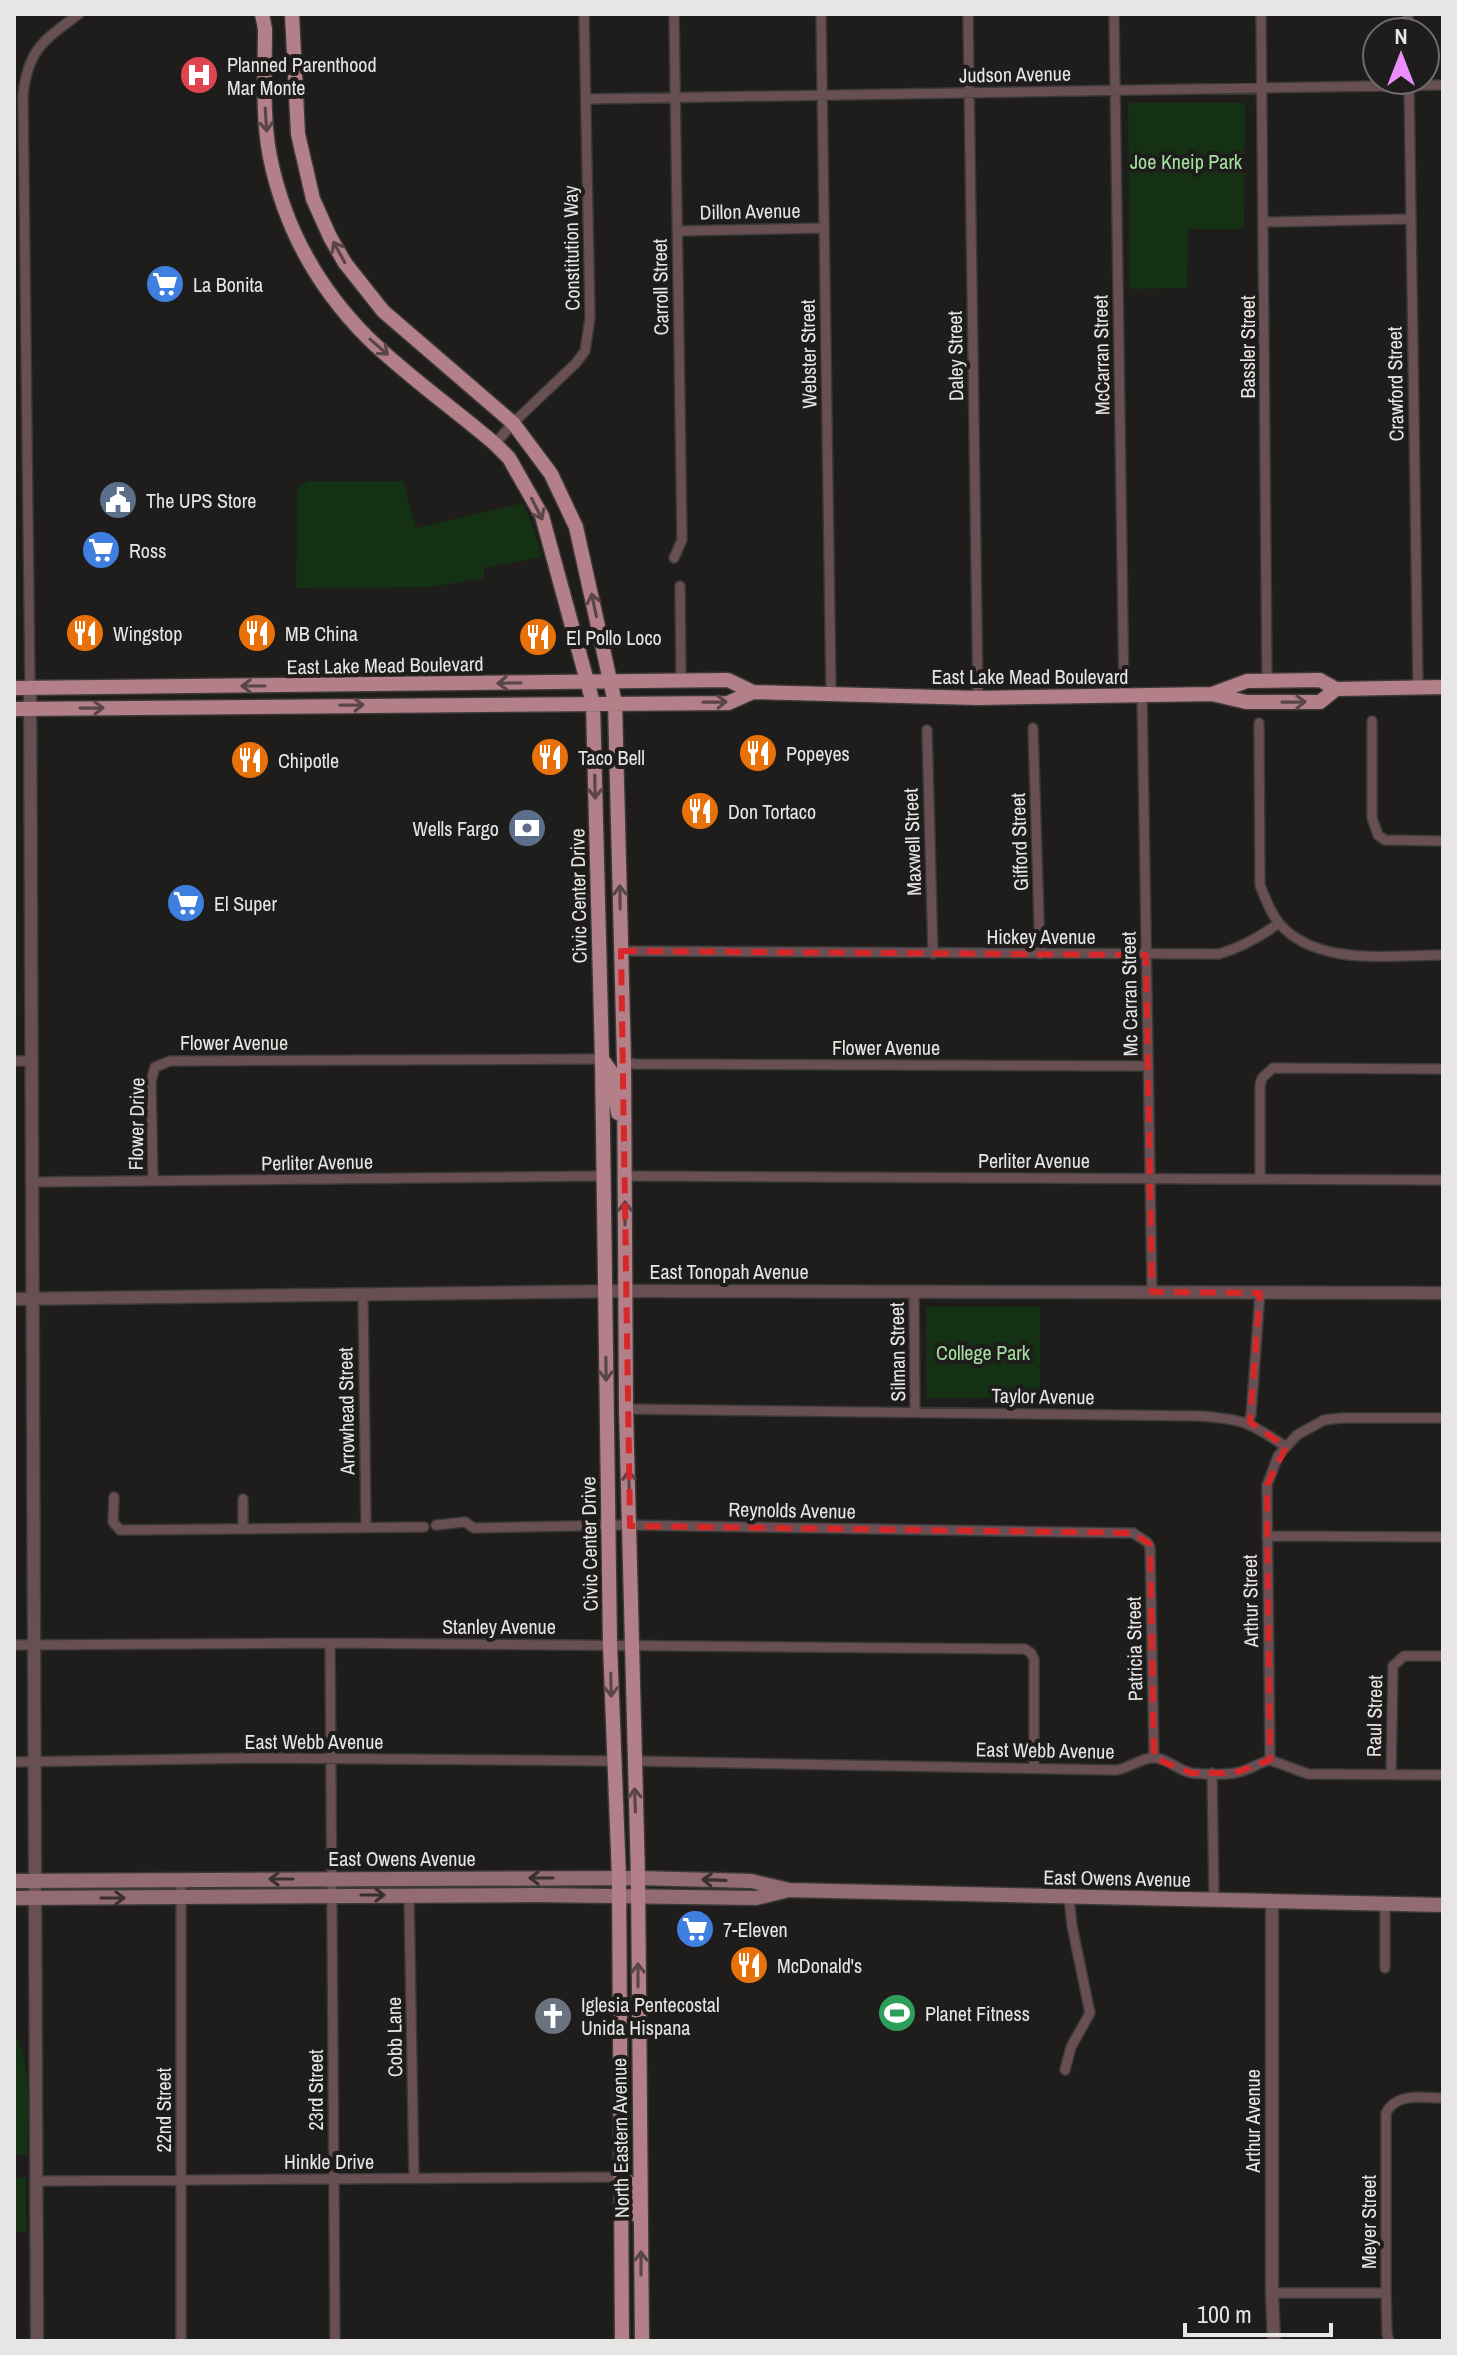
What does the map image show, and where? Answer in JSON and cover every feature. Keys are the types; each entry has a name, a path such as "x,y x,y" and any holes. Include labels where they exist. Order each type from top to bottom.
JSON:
{"main road":[{"name":"Civic Center Drive","path":"262,14 270,157 297,241 341,308 369,338 509,458 542,516 593,703 601,1002 610,1644 619,1886"},
{"name":"Civic Center Drive","path":"292,14 298,134 313,199 330,237 345,263 383,311 513,423 551,474 576,527 615,703 624,1062 626,1409 638,1886"},
{"name":"East Lake Mead Boulevard","path":"14,688 728,680 753,692 978,698 1212,694 1246,702 1320,702 1336,689"},
{"name":"East Lake Mead Boulevard","path":"1212,694 1247,681 1320,680 1336,689 1443,687"},
{"path":"290,686 290,705"},
{"name":"East Lake Mead Boulevard","path":"14,709 728,703 753,692"},
{"path":"601,1002 610,1048 624,1062"},
{"path":"602,1059 612,1073 616,1106 624,1124"},
{"name":"East Owens Avenue","path":"14,1898 35,1890 181,1880 332,1887 638,1886 756,1898 789,1890 1443,1905"},
{"name":"East Owens Avenue","path":"14,1881 35,1890 181,1897 332,1887 409,1895 619,1886"},
{"name":"North Eastern Avenue","path":"619,1886 622,2341"},
{"name":"North Eastern Avenue","path":"638,1886 642,2341"},
{"path":"620,2111 629,2121 631,2146 640,2149"},
{"path":"621,2177 629,2183 631,2206 641,2220"}],"street":[{"path":"37,2341 30,688 23,95 31,58 43,41 79,14"},
{"name":"Constitution Way","path":"495,444 576,363 585,351 588,337 584,14"},
{"name":"Carroll Street","path":"674,14 682,540 674,558"},
{"name":"Webster Street","path":"821,14 831,694"},
{"name":"Daley Street","path":"968,14 978,698"},
{"name":"McCarran Street","path":"1114,14 1124,695"},
{"name":"Bassler Street","path":"1261,14 1267,681"},
{"name":"Judson Avenue","path":"587,99 1361,85"},
{"name":"Crawford Street","path":"1409,96 1418,688"},
{"path":"1264,222 1411,219"},
{"name":"Dillon Avenue","path":"677,231 824,228"},
{"path":"14,405 27,405"},
{"path":"680,586 681,681"},
{"name":"Mc Carran Street","path":"1142,695 1152,1292"},
{"path":"1372,721 1372,818 1378,835 1385,840 1443,841"},
{"path":"1259,723 1259,875 1269,909 1279,923 1293,937 1328,953 1443,955"},
{"name":"Gifford Street","path":"1033,728 1040,954"},
{"name":"Maxwell Street","path":"927,730 933,954"},
{"name":"Hickey Avenue","path":"621,951 1219,954 1239,948 1279,923"},
{"name":"Flower Avenue","path":"155,1067 170,1061 602,1059"},
{"path":"14,1061 32,1061"},
{"name":"Flower Avenue","path":"624,1062 1148,1066"},
{"name":"Flower Drive","path":"153,1181 151,1081 155,1067"},
{"path":"1260,1179 1260,1085 1262,1078 1273,1068 1443,1069"},
{"name":"Perliter Avenue","path":"32,1182 603,1176"},
{"name":"Perliter Avenue","path":"624,1176 1443,1180"},
{"name":"East Tonopah Avenue","path":"14,1299 605,1291 1443,1293"},
{"name":"Silman Street","path":"914,1291 915,1412"},
{"path":"1248,1423 1260,1293"},
{"name":"Arrowhead Street","path":"363,1294 366,1527"},
{"name":"Taylor Avenue","path":"626,1409 1199,1416 1248,1423 1286,1447"},
{"path":"1286,1447 1297,1435 1324,1420 1443,1418"},
{"name":"Arthur Street","path":"1270,1760 1267,1485 1278,1456 1286,1447"},
{"path":"114,1497 113,1522 120,1530 424,1527"},
{"path":"243,1499 243,1528"},
{"name":"Reynolds Avenue","path":"436,1525 465,1522 474,1528 630,1526 1133,1533 1147,1542"},
{"path":"1267,1536 1443,1537"},
{"name":"Patricia Street","path":"1147,1542 1150,1547 1154,1758"},
{"path":"330,1643 332,1887"},
{"name":"Stanley Avenue","path":"14,1645 632,1644 1025,1649 1034,1659 1034,1768"},
{"name":"Raul Street","path":"1391,1774 1393,1666 1404,1656 1443,1656"},
{"name":"East Webb Avenue","path":"14,1762 331,1758 613,1761"},
{"path":"1154,1758 1161,1758 1191,1773 1234,1773 1270,1760 1308,1774 1443,1775"},
{"name":"East Webb Avenue","path":"634,1761 1116,1770 1154,1758"},
{"path":"1212,1773 1214,1900"},
{"name":"22nd Street","path":"181,1880 181,2341"},
{"name":"23rd Street","path":"332,1887 335,2341"},
{"name":"Cobb Lane","path":"409,1895 414,2179"},
{"path":"1065,2070 1071,2047 1090,2013 1069,1897"},
{"name":"Arthur Avenue","path":"1272,1902 1274,2341"},
{"path":"1385,1904 1385,1968"},
{"name":"Meyer Street","path":"1389,2341 1386,2113 1390,2104 1403,2098 1443,2098"},
{"name":"Hinkle Drive","path":"37,2181 621,2177"},
{"path":"1272,2293 1386,2293"}],"highlighted area":[{"path":"621,951 1146,955 1152,1292 1260,1293 1250,1422 1286,1447 1267,1485 1270,1760 1234,1773 1191,1773 1154,1758 1150,1544 1133,1533 630,1526"}],"green space":[{"name":"Joe Kneip Park","path":"1128,103 1245,103 1244,229 1188,229 1187,288 1130,289"},
{"path":"310,481 403,481 416,528 523,503 542,557 484,568 484,578 431,587 296,588 298,487"},
{"name":"College Park","path":"926,1307 1040,1307 1040,1398 926,1398"},
{"path":"14,2033 27,2076 28,2108 27,2154 14,2156"},
{"path":"14,2178 26,2178 26,2232 14,2232"}],"place":[{"name":"Planned Parenthood Mar Monte","path":"199,75"},
{"name":"La Bonita","path":"165,284"},
{"name":"The UPS Store","path":"118,500"},
{"name":"Ross","path":"101,550"},
{"name":"Wingstop","path":"85,633"},
{"name":"MB China","path":"257,633"},
{"name":"El Pollo Loco","path":"538,637"},
{"name":"Popeyes","path":"758,753"},
{"name":"Taco Bell","path":"550,757"},
{"name":"Chipotle","path":"250,760"},
{"name":"Don Tortaco","path":"700,811"},
{"name":"Wells Fargo","path":"527,828"},
{"name":"El Super","path":"186,903"},
{"name":"7-Eleven","path":"695,1929"},
{"name":"McDonald's","path":"749,1965"},
{"name":"Planet Fitness","path":"897,2013"},
{"name":"Iglesia Pentecostal Unida Hispana","path":"553,2016"}]}
